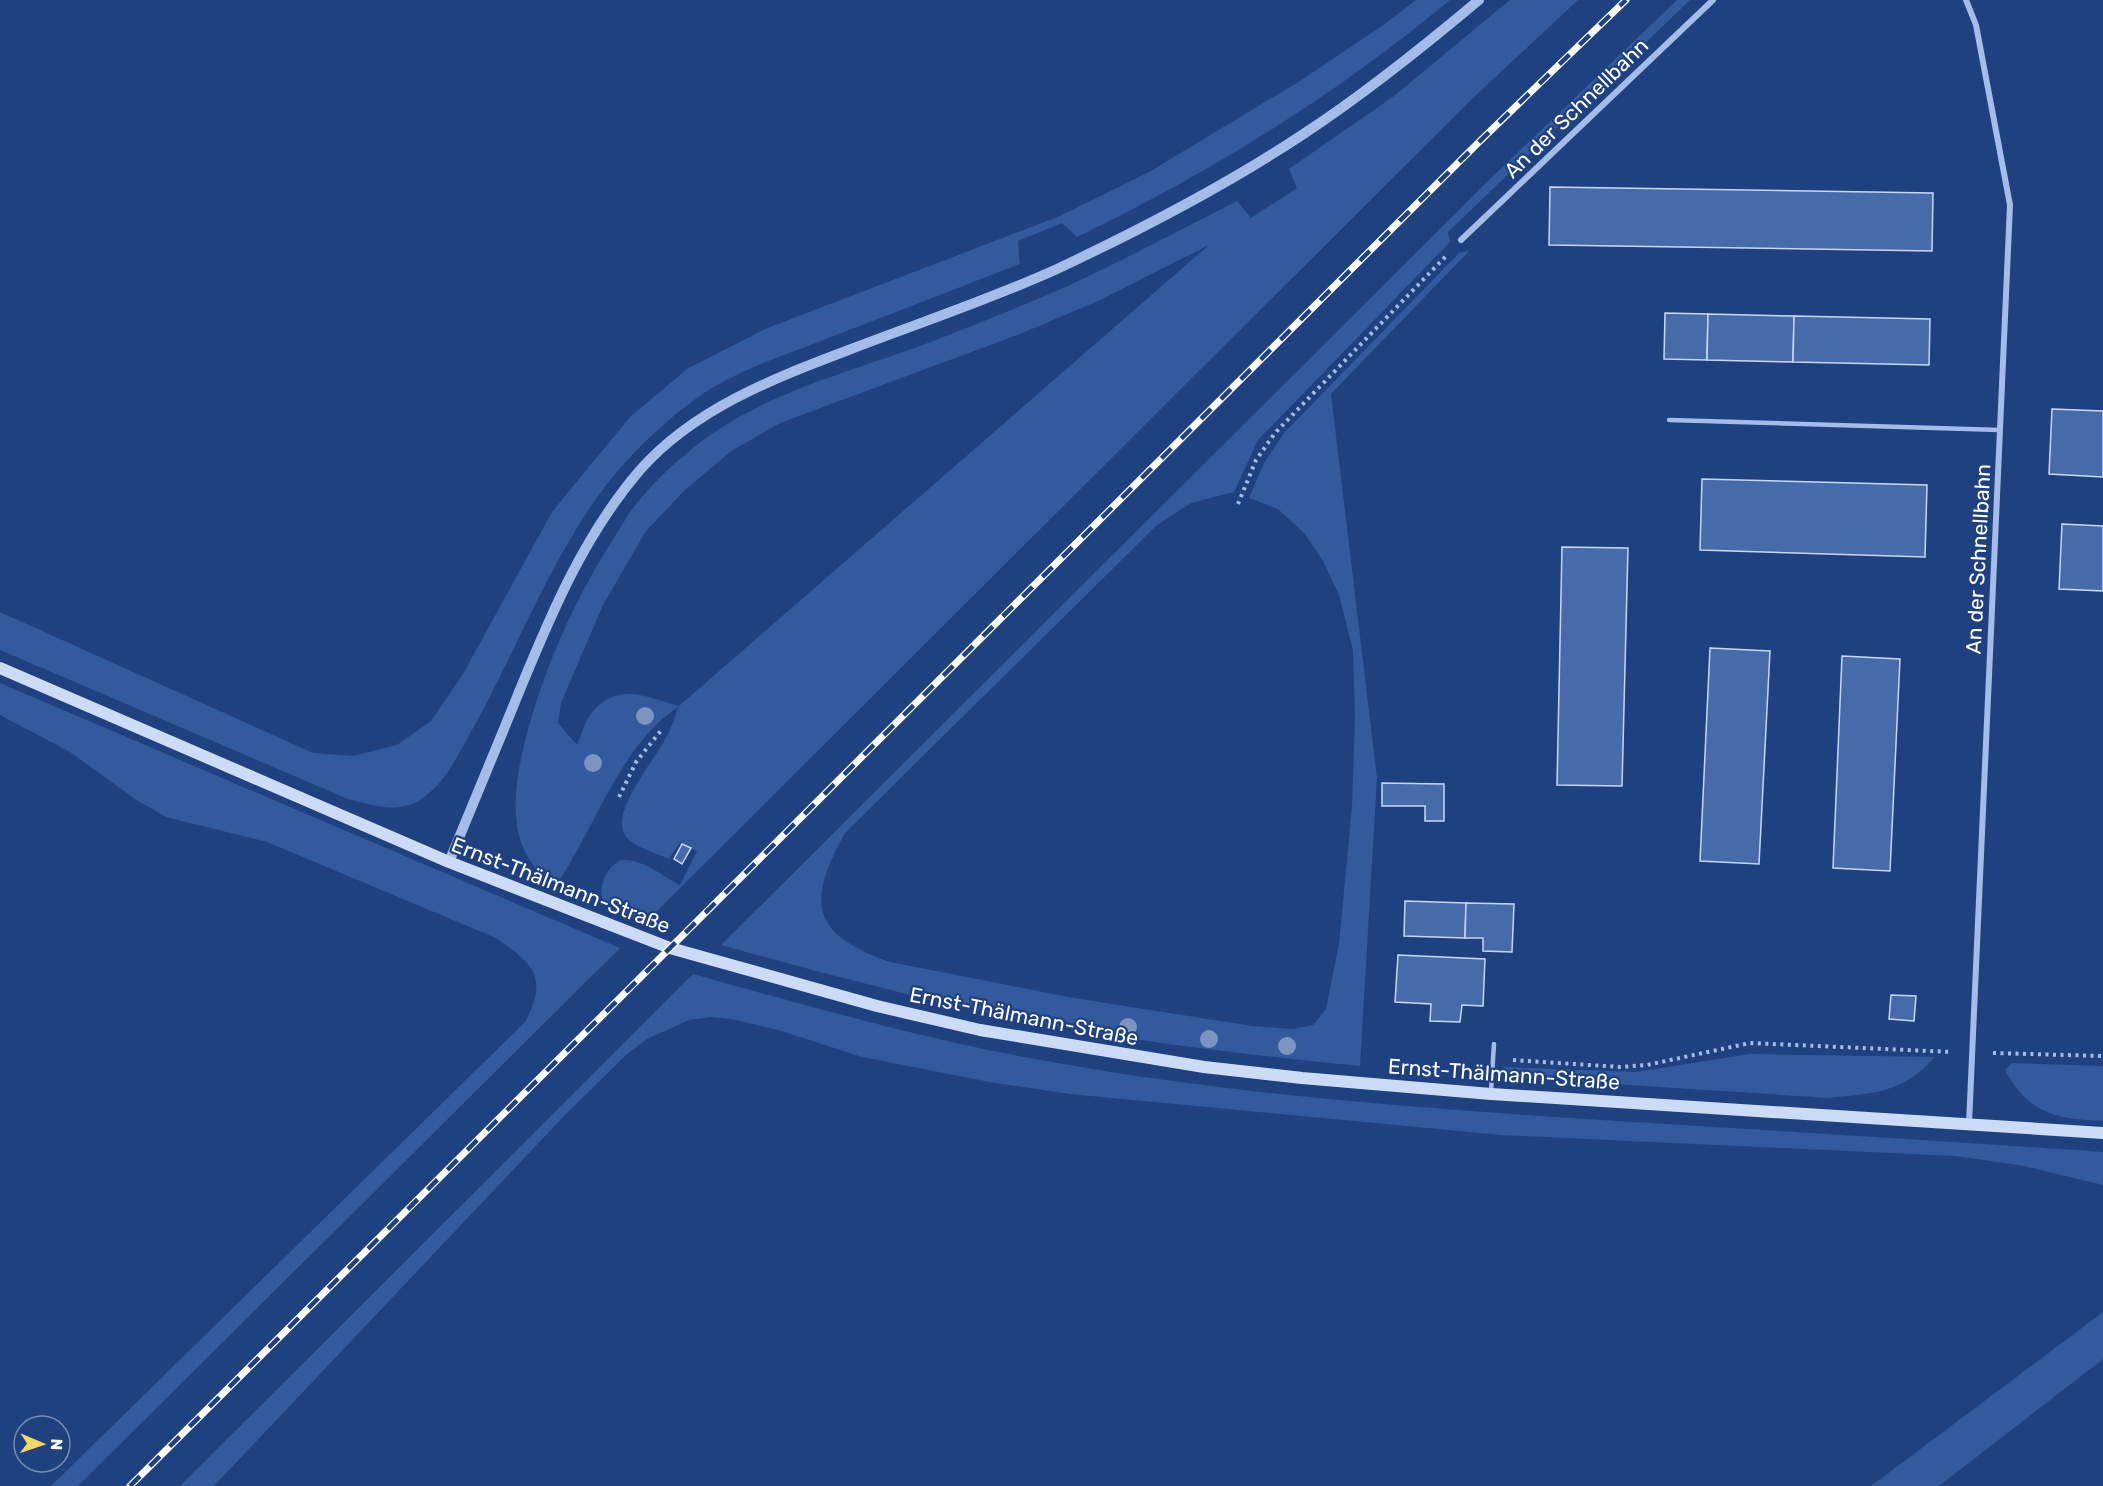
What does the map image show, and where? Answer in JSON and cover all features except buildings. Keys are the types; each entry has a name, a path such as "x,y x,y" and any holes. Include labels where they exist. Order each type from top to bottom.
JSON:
{"main road":[{"name":"Ernst-Thälmann-Straße","path":"0,668 449,862 670,948 877,1006 980,1030 1204,1067 1491,1094 2103,1133"}],"street":[{"path":"449,862 542,636 575,564 603,518 642,468 682,432 732,399 786,373 1054,270 1149,224 1305,134 1376,84 1479,0"},
{"name":"An der Schnellbahn","path":"1461,240 1713,0"},
{"name":"An der Schnellbahn","path":"1966,0 1976,24 2010,205 1969,1125"}],"lane":[{"path":"1669,420 2000,430"},
{"path":"1491,1094 1494,1044"}],"path":[{"path":"1238,504 1256,460 1275,433 1461,240"},
{"path":"619,797 636,762 663,728"},
{"path":"1493,1059 1620,1067 1647,1065 1750,1043 2103,1056"}],"shaded area":[{"path":"1416,0 1450,0 1317,100 1224,159 1176,186 1077,237 1062,223 1018,241 1020,264 755,366 712,388 684,408 629,458 587,512 553,570 492,693 452,765 430,793 412,804 403,807 384,807 348,799 0,650 0,612 313,753 353,756 397,745 431,721 463,674 552,512 630,417 687,369 765,329 1060,216 1149,172 1300,81 1382,26"},
{"path":"1510,0 1578,0 1472,99 647,921 619,912 609,906 602,898 601,891 609,870 619,861 625,860 647,866 680,885 697,851 680,842 669,859 633,843 625,835 622,825 623,813 628,800 666,737 678,707 659,722 641,741 626,762 561,878 554,881 539,871 528,858 521,842 516,807 516,789 522,754 537,698 570,617 597,565 633,508 671,467 726,424 765,404 1053,293 1237,201 1251,218 1297,188 1289,169 1394,96","holes":["1209,245 679,706 643,695 632,694 610,698 600,704 590,715 577,745 558,723 561,703 603,605 646,531 685,490 730,452 780,423 1020,334 1098,301"]},
{"path":"1677,0 1690,0 1448,232 1450,242 1258,440 1234,492 1191,503 1156,526 845,833 832,857 824,879 821,897 823,913 831,927 844,940 890,962 1074,998 1252,1026 1293,1029 1313,1025 1326,1009 1339,944 1352,806 1355,716 1353,650 1339,595 1323,561 1304,533 1278,509 1249,498 1264,463 1284,433 1459,253 1469,251 1331,394 1377,778 1360,1066 1174,1045 1019,1019 891,990 721,945 1490,179"},
{"path":"0,683 620,948 78,1486 51,1486 63,1474 72,1474 72,1465 525,1022 536,994 536,983 528,964 496,938 267,842 166,817 135,799 70,752 0,715"},
{"path":"693,974 937,1039 1093,1069 1242,1090 1392,1105 2103,1152 2103,1185 2019,1165 1955,1156 1501,1135 1070,1094 995,1083 862,1057 778,1030 731,1019 712,1017 689,1020 647,1039 627,1054 565,1115 214,1486 180,1486"},
{"path":"1750,1054 1935,1057 1911,1078 1887,1089 1861,1095 1829,1098 1504,1077 1504,1067 1635,1072"},
{"path":"2012,1063 2103,1066 2103,1121 2057,1116 2034,1105 2014,1085 2005,1070"},
{"path":"2103,1312 2103,1359 1939,1486 1871,1486"}],"railway":[{"path":"130,1486 1480,141 1626,0"}]}
